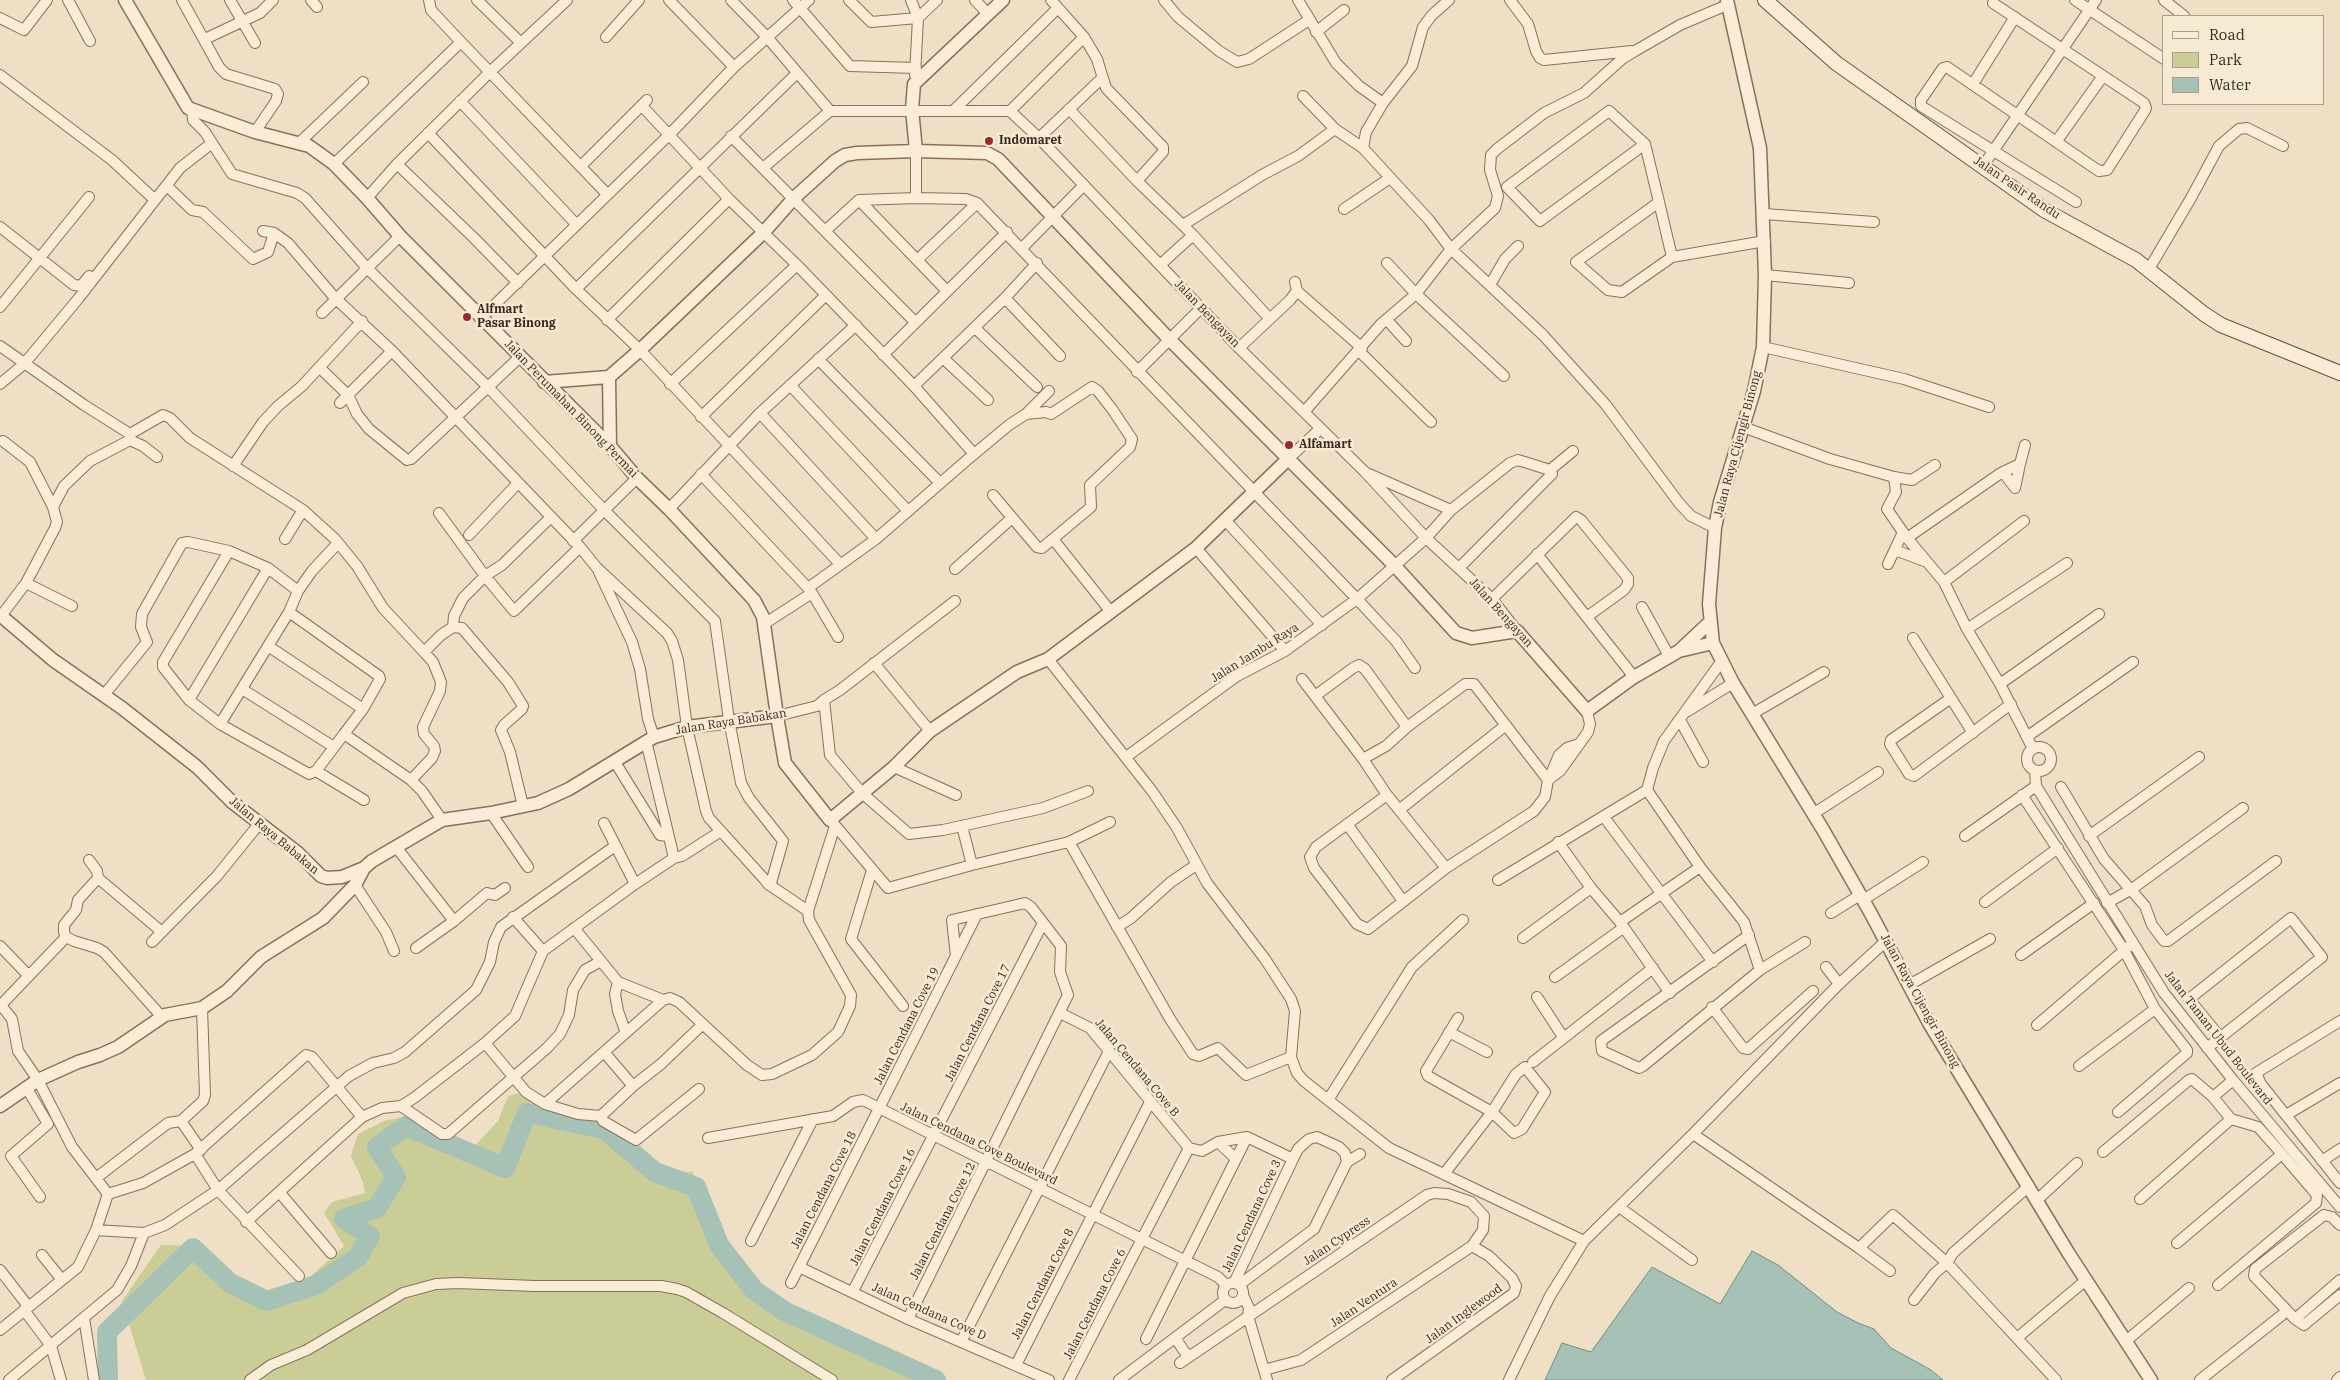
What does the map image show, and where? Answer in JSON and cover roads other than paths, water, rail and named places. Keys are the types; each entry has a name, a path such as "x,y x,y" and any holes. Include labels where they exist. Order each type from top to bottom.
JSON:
{"main road":[{"name":"Jalan Pasir Randu","path":"1765,0 1836,62 2044,210 2117,249 2149,269 2204,314 2221,325 2340,373"}],"street":[{"path":"0,18 22,30 47,0"},
{"path":"68,0 90,42"},
{"path":"125,0 181,98 192,110 193,120 205,132 232,174 298,193 305,198 367,268 488,387 604,510 716,621 729,720 741,783 750,798 783,841 773,881 768,884"},
{"path":"182,0 219,67 226,74 275,89 278,94 276,101 255,132"},
{"path":"230,0 255,43"},
{"path":"205,39 260,13 273,0"},
{"path":"429,0 432,10 461,42 607,194"},
{"path":"476,0 520,42"},
{"path":"367,198 397,164 460,101 520,42 567,0"},
{"path":"606,37 639,0"},
{"path":"669,0 734,67"},
{"path":"731,0 767,37 830,111"},
{"path":"793,0 850,66 916,68"},
{"path":"482,318 668,136 734,67 809,0"},
{"path":"849,0 872,22 918,18 937,0"},
{"path":"910,0 918,18 912,109 916,151 916,198"},
{"path":"974,0 987,13"},
{"path":"914,84 987,13 1003,0"},
{"path":"1051,0 1084,37 1097,59 1106,88 1163,148 1163,152 1138,181"},
{"path":"1164,0 1178,17 1219,51 1237,62 1249,59 1309,20"},
{"path":"1298,0 1336,63 1346,74 1383,103"},
{"path":"1363,148 1366,132 1383,103 1412,66 1424,27 1432,15 1448,0"},
{"path":"1510,0 1528,24 1536,51 1540,58 1544,60 1635,51"},
{"path":"2075,0 2162,55"},
{"path":"1983,166 2096,0"},
{"path":"2164,0 2183,15"},
{"path":"1993,2 2144,104 2146,108 2107,170 2099,171 1946,67 1921,100 1921,106 2076,202"},
{"path":"1304,412 1339,370 1386,320 1416,294 1451,249 1494,208 1498,196 1490,170 1491,155 1497,149 1544,113 1584,93 1622,59 1680,25 1727,3"},
{"name":"Jalan Raya Cijengir Binong","path":"1727,3 1758,139 1764,214 1765,275 1763,347 1754,392 1720,502 1715,528 1709,604 1713,643 1733,683 1862,898 1929,1023 2086,1280 2152,1380"},
{"path":"954,110 1058,8"},
{"path":"1316,32 1344,10"},
{"path":"1973,84 2015,17"},
{"path":"763,168 830,111 912,109 1010,111 1084,37"},
{"path":"334,164 461,42"},
{"path":"576,289 797,73"},
{"path":"2056,142 2103,76"},
{"path":"1039,138 1102,78"},
{"path":"2,79 112,160 155,200"},
{"path":"299,143 362,82"},
{"path":"1303,96 1335,129 1363,148 1428,220 1451,249 1543,335 1606,405 1679,504 1691,516 1715,528"},
{"path":"460,101 576,224"},
{"path":"581,166 645,103 668,136 856,325 914,386 974,454"},
{"path":"1069,109 1193,235 1269,318"},
{"name":"Jalan Perumahan Binong Permai","path":"192,110 255,132 299,143 319,152 334,164 400,236 610,446 637,478 670,509 754,600 762,611 776,716 785,763 833,823"},
{"name":"Jalan Bengayan","path":"1010,111 1039,138 1239,348 1365,472 1426,538 1492,599 1517,631 1587,711"},
{"path":"1645,144 1540,221 1507,187 1608,111 1645,144 1672,257"},
{"path":"2149,269 2219,146 2239,129 2248,128 2283,146"},
{"path":"1182,224 1262,175 1298,156 1335,129"},
{"path":"428,133 576,289 640,350 840,564"},
{"path":"731,136 915,322"},
{"path":"0,384 24,364 78,299 180,168 212,143"},
{"path":"544,382 609,377 764,232 794,198 834,161 845,155 916,151 988,153 993,155 1169,338 1395,566 1456,633 1472,638 1517,631"},
{"path":"397,164 518,283"},
{"path":"1344,209 1390,178"},
{"path":"1022,248 1084,185"},
{"path":"166,186 192,210 204,212 253,259 268,252 274,233"},
{"path":"0,308 88,197"},
{"path":"607,320 729,199"},
{"path":"825,231 859,200 966,199 977,203 1007,232 1137,372 1255,491 1357,599 1396,641 1414,668"},
{"path":"859,200 947,290"},
{"path":"1658,202 1576,262 1608,290 1622,292 1672,257 1765,241"},
{"path":"917,260 977,203"},
{"path":"1764,214 1874,222"},
{"path":"0,226 74,285 81,286 125,230"},
{"path":"263,231 274,233 288,243 335,298 362,321 392,351 577,544 597,568 667,633 672,641 678,660 687,727 706,811 721,831 768,884 808,911"},
{"path":"883,354 1007,232"},
{"path":"1160,264 1193,235"},
{"path":"322,312 400,236"},
{"path":"1490,285 1505,259 1518,246"},
{"path":"1388,263 1416,294 1504,376"},
{"path":"914,386 1005,298 1036,264"},
{"path":"670,384 797,265"},
{"path":"1765,275 1849,283"},
{"path":"1239,348 1290,300 1296,286 1431,422"},
{"path":"701,417 826,295"},
{"path":"1005,298 1060,356"},
{"path":"1137,372 1201,308"},
{"path":"1386,320 1406,342"},
{"path":"233,466 263,422 362,321"},
{"path":"670,509 760,413 856,325"},
{"path":"975,328 1037,387"},
{"path":"0,346 157,457"},
{"path":"1763,347 1904,379 1989,407"},
{"path":"340,403 392,351"},
{"path":"319,367 348,395 356,414 363,422 407,460 411,459 456,418 521,356"},
{"path":"943,358 988,400"},
{"path":"818,359 940,483"},
{"path":"609,377 610,446"},
{"path":"790,385 908,511"},
{"path":"993,495 1039,548 1054,539 1091,507 1090,485 1130,447 1132,439 1107,402 1092,387 1051,414 1046,412 1026,414"},
{"path":"764,624 810,591 840,564 876,539 974,454 1009,425 1026,414 1049,391"},
{"path":"760,413 876,539"},
{"path":"53,507 55,499 74,475 102,454 120,447 130,437 163,415 170,418 190,438 304,510 338,543 356,566 383,608 433,662 442,682 440,692 422,728 424,734 434,746 435,751 432,758 411,780"},
{"path":"1743,426 1830,459 1894,477 1912,480"},
{"path":"545,1104 663,1000 670,998 679,1002 747,1065 762,1076 772,1074 812,1055 838,1032 850,1006 851,995 808,920 808,911 833,823 862,793 894,767 930,730 1017,672 1048,659 1196,548 1320,429"},
{"path":"1,615 26,584 57,522 53,507 30,462 3,441"},
{"path":"2003,472 2015,488 2025,445"},
{"path":"1459,568 1552,474 1550,470 1573,451"},
{"name":"Jalan Jambu Raya","path":"1126,757 1237,676 1285,652 1357,599 1426,538 1450,510 1515,461 1550,470"},
{"path":"1888,564 1905,535 2003,472 2020,464"},
{"path":"1935,465 1896,492 1888,509 1905,535 1944,582 1967,629 2000,684 2033,749"},
{"path":"1365,472 1450,510"},
{"path":"701,474 810,591 838,637"},
{"path":"1894,477 1896,492"},
{"path":"439,513 485,576 514,611 577,544 604,510 637,478"},
{"path":"469,535 518,484"},
{"path":"285,539 304,510"},
{"path":"1492,599 1576,517 1582,520 1628,578 1628,584 1624,590 1588,616"},
{"path":"453,627 454,616 463,598 485,576 502,565 550,518"},
{"path":"955,569 1012,518"},
{"path":"1226,521 1322,625"},
{"path":"1944,582 2024,521"},
{"path":"1054,539 1111,612"},
{"path":"104,696 147,642 141,627 142,614 182,544 188,542 229,551 268,568 298,591"},
{"path":"220,724 289,612 298,591 312,571 338,543"},
{"path":"1196,548 1285,652"},
{"path":"1895,550 1928,562"},
{"path":"229,551 163,662 164,667 189,700 220,724 309,774 316,771 363,709 380,680 379,676 289,612"},
{"path":"1537,554 1588,616 1634,677"},
{"path":"1967,629 2066,564"},
{"path":"189,700 268,568"},
{"path":"597,568 632,642 640,669 650,739 668,836 674,858"},
{"path":"26,584 72,606"},
{"name":"Jalan Raya Babakan","path":"1,615 53,660 104,696 197,768 259,824 298,853 321,876 327,878 342,876 364,868 442,820 492,813 523,806 569,789 650,739 687,727 729,720 776,716 817,706 955,601"},
{"path":"1642,607 1674,653"},
{"path":"2000,684 2099,614"},
{"path":"1387,795 1316,847 1310,857 1314,868 1361,927 1368,929 1446,868 1534,811 1544,797 1548,780 1560,771 1588,732 1590,724 1587,711 1634,677 1674,653 1710,622"},
{"path":"424,652 441,635 453,627 462,628 508,682 523,706 522,710 504,725 501,730 510,752 523,806"},
{"path":"1913,638 1973,733"},
{"path":"1674,653 1713,643"},
{"path":"268,646 363,709"},
{"path":"1048,659 1126,757 1177,828 1196,865 1224,908 1265,959 1292,999 1295,1011 1291,1057 1297,1073 1304,1081 1389,1148 1584,1241"},
{"path":"1498,880 1558,842 1647,790 1653,768 1664,741 1721,662"},
{"path":"2028,736 2133,662"},
{"path":"874,664 930,730"},
{"path":"1315,696 1359,665 1365,669 1407,727"},
{"path":"1752,714 1824,672"},
{"path":"1302,679 1387,795 1446,868"},
{"path":"1363,760 1386,746 1407,727 1465,684 1470,683 1474,684 1548,780"},
{"path":"1683,716 1733,683"},
{"path":"242,689 334,747"},
{"path":"1951,698 1891,740 1890,744 1909,774 1914,776 2011,704"},
{"path":"824,700 830,755 862,793 909,834 962,826 1043,808 1088,791"},
{"path":"1683,716 1702,762"},
{"path":"1399,810 1506,725"},
{"path":"344,734 411,780 422,791 442,820"},
{"path":"2033,749 2045,749 2050,759 2046,769 2034,770 2029,765 2027,758 2033,749"},
{"path":"2089,836 2199,757"},
{"path":"615,762 660,835 668,836"},
{"path":"894,767 956,795"},
{"name":"Jalan Taman Ubud Boulevard","path":"2034,770 2036,786 2107,903 2129,947 2207,1048 2340,1207"},
{"path":"316,771 364,800"},
{"path":"1813,814 1878,772"},
{"path":"1965,836 2036,786"},
{"path":"2061,787 2104,859 2145,906 2152,925 2166,942 2276,862"},
{"path":"1647,790 1700,866 1736,910 1749,935 1760,970"},
{"path":"2022,795 2094,903 2129,947 2154,1009 2186,1047 2187,1053 2118,1112"},
{"path":"2107,903 2132,889 2243,808"},
{"path":"492,813 528,867"},
{"path":"1604,816 1660,894 1714,962"},
{"path":"833,823 888,888 972,865 1070,842 1110,822"},
{"path":"604,823 635,884"},
{"path":"152,942 217,876 259,824"},
{"path":"1347,824 1403,901"},
{"path":"962,826 972,865"},
{"path":"246,1222 362,1117 382,1108 401,1106 485,1043 515,1016 543,952 635,884 674,858 682,856 721,831"},
{"path":"1070,842 1170,1019 1193,1054 1199,1056 1218,1048 1246,1075 1291,1057"},
{"path":"1558,842 1591,888 1622,925 1670,994"},
{"path":"96,1230 144,1233 165,1226 218,1190 349,1076 373,1063 394,1058 405,1052 476,990 490,962 497,932 513,917 615,846"},
{"path":"396,847 454,921"},
{"path":"1985,902 2058,848"},
{"path":"89,860 97,871 98,878 162,932"},
{"path":"1831,913 1862,898 1923,862"},
{"path":"1117,926 1131,918 1171,882 1196,865"},
{"path":"1554,977 1660,894 1700,866"},
{"path":"0,1106 32,1084 78,1062 118,1047 162,1018 202,1008 227,991 260,957 323,918 355,885 364,868"},
{"path":"872,870 851,939 903,1006"},
{"path":"98,878 78,900 73,914 64,925 63,929 66,937 104,952 162,1018"},
{"path":"355,885 386,932 394,952"},
{"path":"416,948 454,921 487,893 495,895 505,888"},
{"path":"1523,938 1591,888"},
{"name":"Jalan Cendana Cove 12","path":"908,1319 1068,995 1060,972 1062,950 1031,906 1026,903 977,914"},
{"path":"2021,955 2094,903"},
{"path":"956,956 952,920 977,914"},
{"name":"Jalan Cendana Cove 19","path":"879,1108 977,914"},
{"path":"513,917 543,952"},
{"path":"2207,1048 2322,957 2291,918 2189,999 2220,1037"},
{"path":"1328,1100 1412,967 1463,920"},
{"name":"Jalan Cendana Cove 17","path":"934,1135 1043,923"},
{"path":"574,928 618,982 663,1000"},
{"path":"1749,935 1670,994 1601,1041 1602,1051 1639,1068 1760,970 1805,942"},
{"path":"40,1197 11,1156 48,1124 18,1051 12,1019 0,1004 66,937"},
{"path":"1909,985 1990,939"},
{"path":"1509,1380 1550,1296 1584,1241 1693,1134 1839,984 1886,941"},
{"path":"0,946 29,976"},
{"path":"2037,1025 2129,947"},
{"path":"401,1106 446,1135 547,1048 560,1034 570,1015 572,990 585,970 601,961"},
{"path":"1826,967 1839,984"},
{"path":"1533,1062 1653,968"},
{"path":"618,982 615,994 618,1011 626,1033"},
{"path":"1712,1007 1743,1048 1748,1049 1813,991"},
{"path":"1536,997 1564,1037"},
{"path":"96,1178 168,1123 181,1121 203,1101 205,1095 202,1008"},
{"path":"2079,1066 2154,1009"},
{"name":"Jalan Cendana Cove B","path":"1060,1012 1090,1028 1188,1148"},
{"path":"1444,1174 1492,1112 1516,1074 1525,1066 1545,1092 1522,1130 1517,1133 1511,1131 1492,1112 1426,1075 1426,1071 1458,1018"},
{"path":"2340,1021 2256,1073 2261,1084 2340,1183"},
{"path":"485,1043 526,1092 545,1104 578,1114 601,1116 633,1086 661,1064 703,1024"},
{"path":"1449,1032 1487,1052"},
{"path":"962,1340 1109,1051"},
{"path":"604,1052 633,1086"},
{"path":"108,1194 143,1183 198,1152 306,1055 312,1057 362,1117"},
{"path":"2103,1152 2189,1080 2196,1081 2213,1097 2231,1119 2258,1127 2282,1154 2317,1195 2316,1203 2218,1285"},
{"path":"2213,1097 2233,1080"},
{"path":"2286,1115 2340,1083"},
{"path":"32,1084 72,1147 108,1194"},
{"path":"601,1116 603,1121 636,1140 699,1089"},
{"name":"Jalan Cendana Cove Boulevard","path":"708,1138 833,1116 854,1102 863,1100 1186,1260 1236,1287"},
{"name":"Jalan Cendana Cove 8","path":"1016,1365 1150,1102"},
{"name":"Jalan Cendana Cove 18","path":"791,1283 879,1108"},
{"path":"751,1241 813,1119"},
{"path":"2140,1199 2231,1119"},
{"path":"181,1121 218,1190 298,1276"},
{"path":"1693,1134 1860,1248 1890,1271"},
{"name":"Jalan Cendana Cove 16","path":"854,1291 934,1135"},
{"path":"1188,1148 1202,1151 1218,1142 1247,1136 1293,1159"},
{"path":"1146,1339 1247,1136"},
{"name":"Jalan Cendana Cove 3","path":"1236,1287 1298,1149 1309,1139 1317,1137 1339,1147 1345,1153 1347,1162"},
{"path":"1218,1142 1236,1159"},
{"name":"Jalan Cendana Cove 6","path":"1070,1380 1188,1148"},
{"path":"2322,1161 2340,1149"},
{"path":"1248,1316 1237,1311 1228,1301 1223,1291 1236,1287 1314,1229 1347,1162 1360,1154"},
{"path":"2177,1244 2282,1154"},
{"path":"2037,1200 2077,1163"},
{"path":"1914,1300 1935,1273 1947,1263 1953,1253 2029,1186"},
{"path":"280,1193 331,1253"},
{"name":"Jalan Cypress","path":"1178,1342 1184,1360 1427,1195 1434,1193 1448,1194 1471,1202 1484,1216 1483,1230 1472,1246"},
{"path":"0,1330 78,1266 96,1230 108,1194"},
{"path":"1619,1207 1692,1260"},
{"path":"1860,1248 1893,1215 1947,1263 2056,1380"},
{"path":"2340,1225 2332,1217 2324,1215 2254,1269 2254,1276 2295,1319 2304,1325 2340,1295"},
{"path":"10,1380 118,1290 131,1266 144,1233"},
{"name":"Jalan Ventura","path":"1266,1375 1301,1360 1472,1246"},
{"name":"Jalan Inglewood","path":"1395,1379 1514,1293 1516,1286 1512,1278 1489,1256 1472,1246"},
{"path":"42,1255 62,1280"},
{"name":"Jalan Cendana Cove D","path":"799,1267 854,1291 908,1319 962,1340 1049,1380"},
{"path":"1,1273 51,1346 61,1380"},
{"path":"2017,1338 2086,1280"},
{"path":"2295,1319 2340,1280"},
{"path":"250,1380 271,1365 307,1350 404,1293 436,1284 458,1283 534,1286 661,1286 677,1289 686,1292 723,1313 832,1380"},
{"path":"1119,1380 1228,1301 1240,1300 1236,1287"},
{"path":"1236,1287 1249,1308 1248,1316 1266,1375"},
{"path":"2126,1341 2189,1288"},
{"path":"2200,1380 2282,1315"},
{"path":"84,1318 94,1380"},
{"path":"2336,1380 2340,1377"}],"water":[{"path":"1752,1251 1778,1265 1837,1312 1874,1329 1891,1348 1931,1370 1943,1380 1545,1380 1562,1343 1591,1352 1652,1267 1720,1304"}],"waterway":[{"path":"108,1380 107,1332 193,1248 230,1283 267,1301 316,1285 358,1257 370,1236 344,1219 377,1208 396,1177 377,1147 406,1126 505,1168 527,1113 604,1129 655,1172 696,1187 719,1245 754,1290 784,1311 936,1380"}],"place":[{"name":"Indomaret","path":"989,141"},
{"name":"Alfmart Pasar Binong","path":"467,317"},
{"name":"Alfamart","path":"1289,445"}]}
